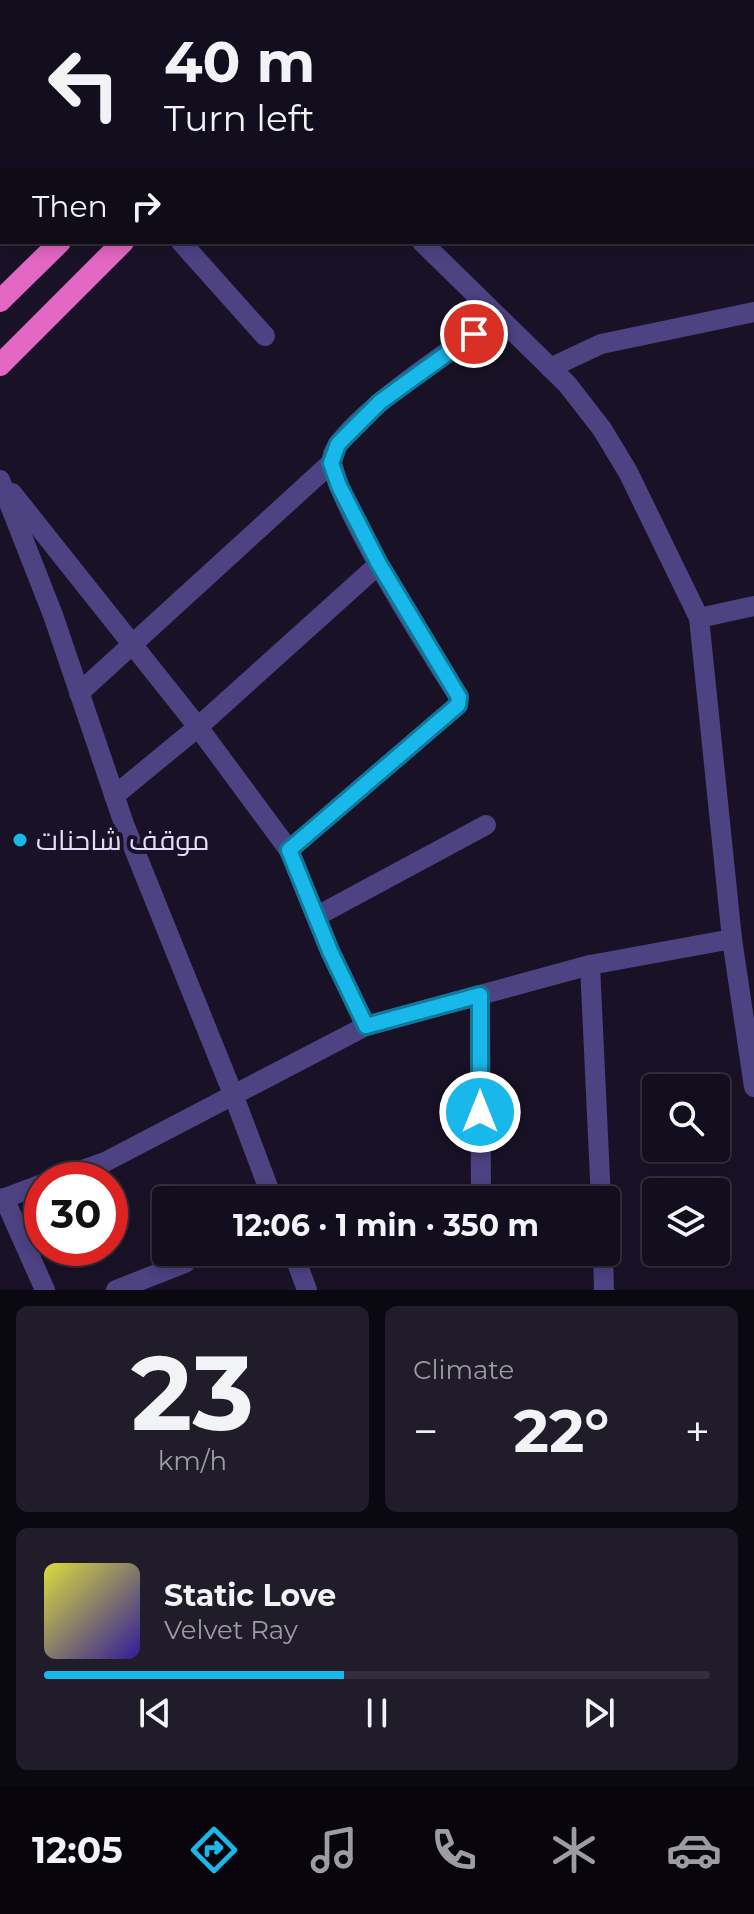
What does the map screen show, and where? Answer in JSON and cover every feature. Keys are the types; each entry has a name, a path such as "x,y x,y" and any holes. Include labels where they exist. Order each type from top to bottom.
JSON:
{"highway":[{"path":"0,301 58,244"},
{"path":"0,365 121,244"}],"street":[{"path":"183,244 265,336"},
{"path":"424,244 567,384 602,429 628,472 699,618 732,939 750,1024 754,1087"},
{"path":"550,368 601,344 754,312"},
{"path":"79,693 331,463 338,444 380,402 497,317"},
{"path":"289,850 458,705 459,697 379,564 339,486 331,463"},
{"path":"0,479 198,727 289,850 366,1026"},
{"path":"0,479 53,615 114,796 268,1186"},
{"path":"114,796 198,727 379,564"},
{"path":"699,618 754,606"},
{"path":"317,916 486,825"},
{"path":"105,1162 366,1026 590,965 732,939"},
{"path":"590,965 600,1186"},
{"path":"480,995 481,1186"},
{"path":"24,1191 2,1199 45,1290"},
{"path":"116,1290 177,1266"},
{"path":"298,1266 307,1290"},
{"path":"603,1266 604,1290"}],"place":[{"name":"موقف شاحنات","path":"20,840"}],"route":[{"path":"474,334 380,402 338,444 331,463 335,478 379,564 459,697 458,705 289,850 330,951 366,1026 480,995 480,1112"}]}
